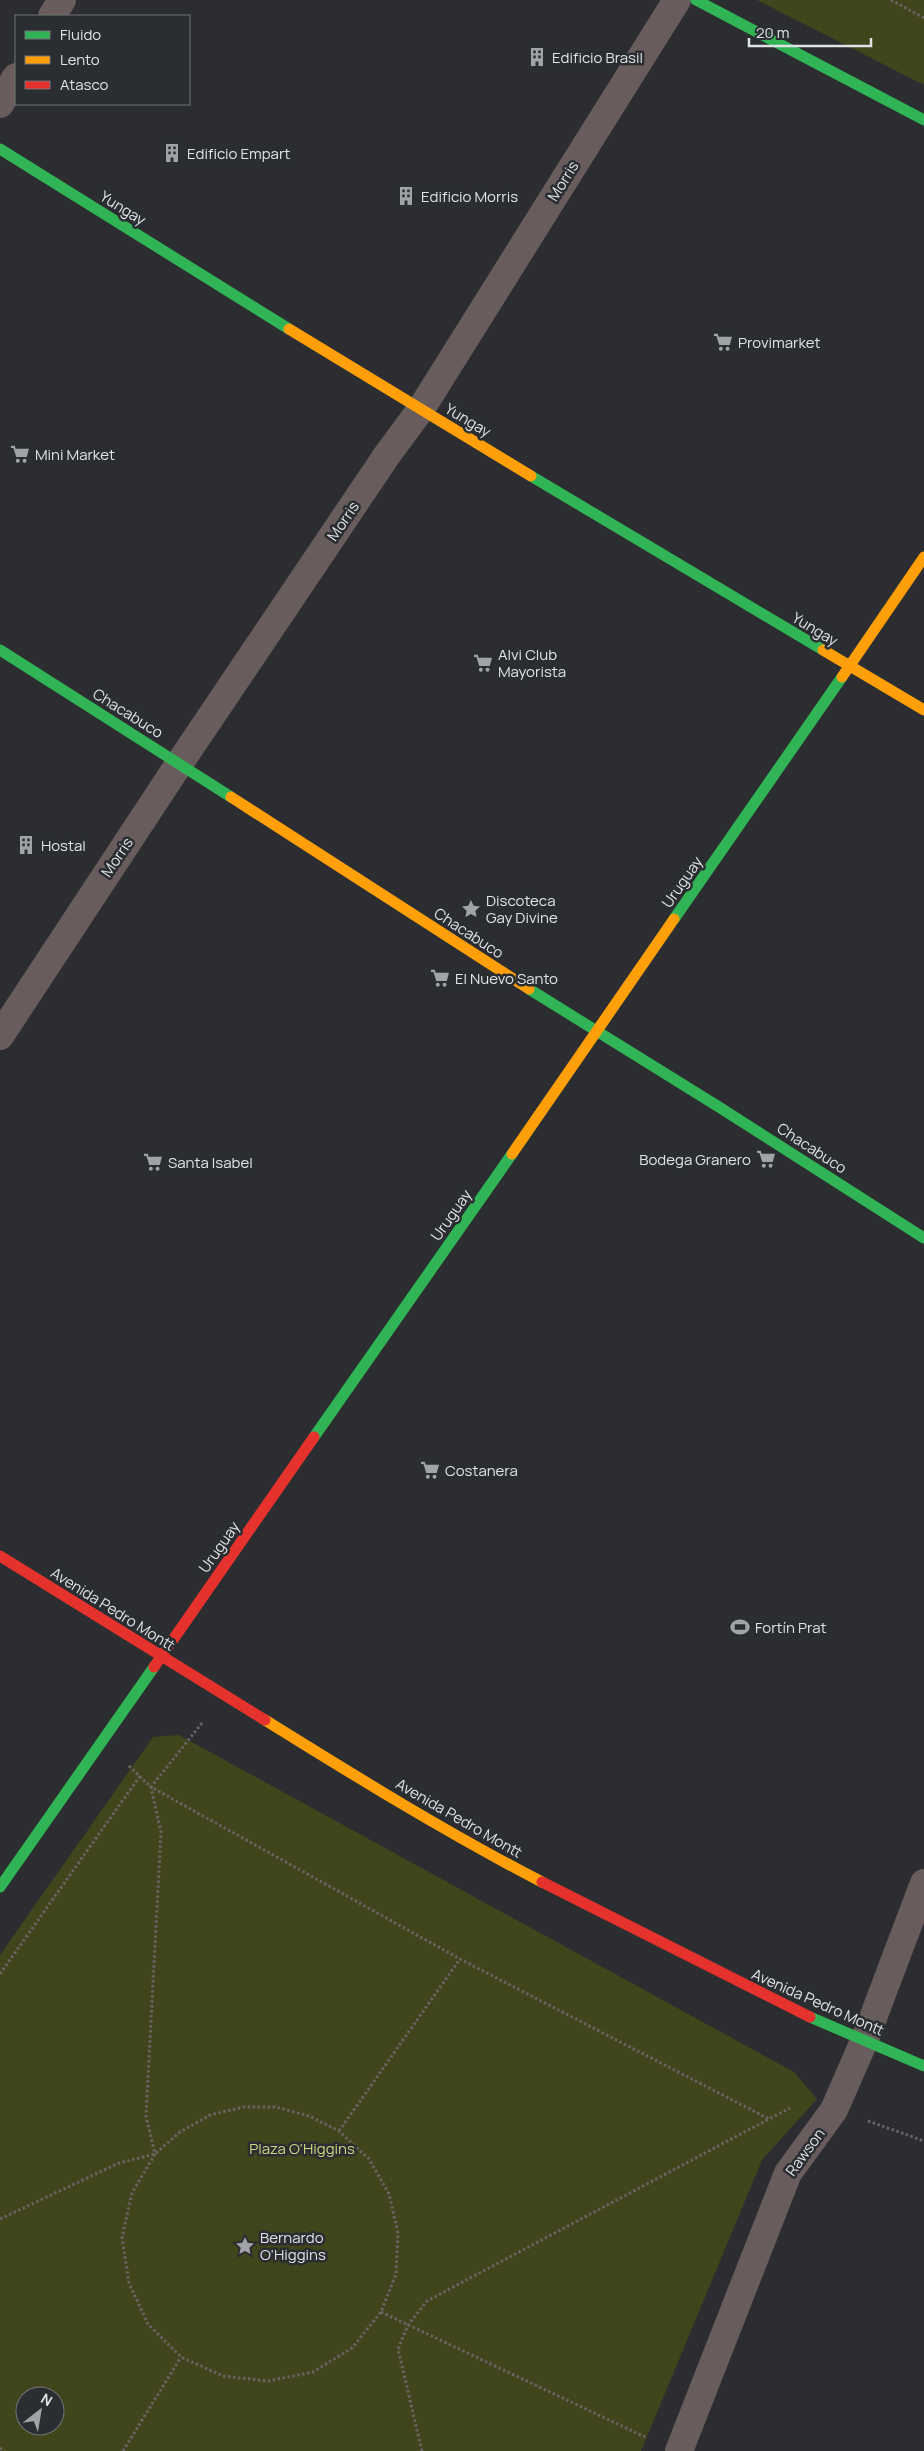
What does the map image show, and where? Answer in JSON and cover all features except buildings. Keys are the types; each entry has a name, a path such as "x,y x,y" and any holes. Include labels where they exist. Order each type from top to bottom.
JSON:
{"street":[{"path":"53,15 62,0"},
{"name":"Morris","path":"0,1036 387,455 421,409 677,0"},
{"path":"696,0 924,120"},
{"path":"0,104 15,79"},
{"name":"Yungay","path":"0,149 421,409 848,667 924,710"},
{"name":"Uruguay","path":"0,1887 596,1033 924,557"},
{"name":"Chacabuco","path":"0,650 596,1033 719,1107 924,1238"},
{"name":"Avenida Pedro Montt","path":"0,1556 350,1772 502,1861 796,2011 924,2066"},
{"name":"Rawson","path":"679,2451 788,2173 834,2110 864,2039 924,1884"}],"path":[{"path":"891,0 924,18"},
{"path":"155,2154 146,2116 161,1832 152,1787 224,1695"},
{"path":"102,1741 152,1787 460,1959 770,2119"},
{"path":"0,1974 140,1776"},
{"path":"339,2131 460,1959"},
{"path":"422,2451 398,2349 408,2325 427,2301 808,2099 924,2141"},
{"path":"243,2107 276,2107 309,2116 339,2131 369,2159 389,2194 391,2202 398,2233 396,2274 381,2312 352,2348 313,2372 268,2381 223,2376 181,2357 148,2324 128,2283 122,2238 132,2193 155,2154 180,2132 202,2119 243,2107"},
{"path":"0,2219 119,2163 155,2154"},
{"path":"381,2312 649,2438"},
{"path":"123,2451 181,2357"},
{"path":"0,2448 5,2451"}],"green space":[{"path":"757,0 924,0 924,85"},
{"name":"Plaza O'Higgins","path":"179,1735 794,2072 817,2099 762,2160 641,2451 0,2451 0,1955 153,1737"}],"traffic: fast":[{"path":"696,0 924,120"},
{"path":"0,149 289,329"},
{"path":"531,476 823,650"},
{"path":"0,650 231,797"},
{"path":"674,919 842,677"},
{"path":"529,989 924,1238"},
{"path":"314,1437 512,1154"},
{"path":"0,1887 154,1667"},
{"path":"810,2017 924,2066"}],"traffic: slow":[{"path":"289,329 531,476"},
{"path":"842,677 924,557"},
{"path":"823,650 924,710"},
{"path":"231,797 529,989"},
{"path":"512,1154 674,919"},
{"path":"265,1720 436,1824 542,1882"}],"traffic: jam":[{"path":"154,1667 314,1437"},
{"path":"0,1556 265,1720"},
{"path":"542,1882 810,2017"}],"place":[{"name":"Edificio Brasil","path":"537,57"},
{"name":"Edificio Empart","path":"172,153"},
{"name":"Edificio Morris","path":"406,196"},
{"name":"Provimarket","path":"723,342"},
{"name":"Mini Market","path":"20,454"},
{"name":"Alvi Club Mayorista","path":"483,663"},
{"name":"Hostal","path":"26,845"},
{"name":"Discoteca Gay Divine","path":"471,909"},
{"name":"El Nuevo Santo","path":"440,978"},
{"name":"Bodega Granero","path":"766,1159"},
{"name":"Santa Isabel","path":"153,1162"},
{"name":"Costanera","path":"430,1470"},
{"name":"Fortín Prat","path":"740,1627"},
{"name":"Bernardo O'Higgins","path":"245,2246"}]}
